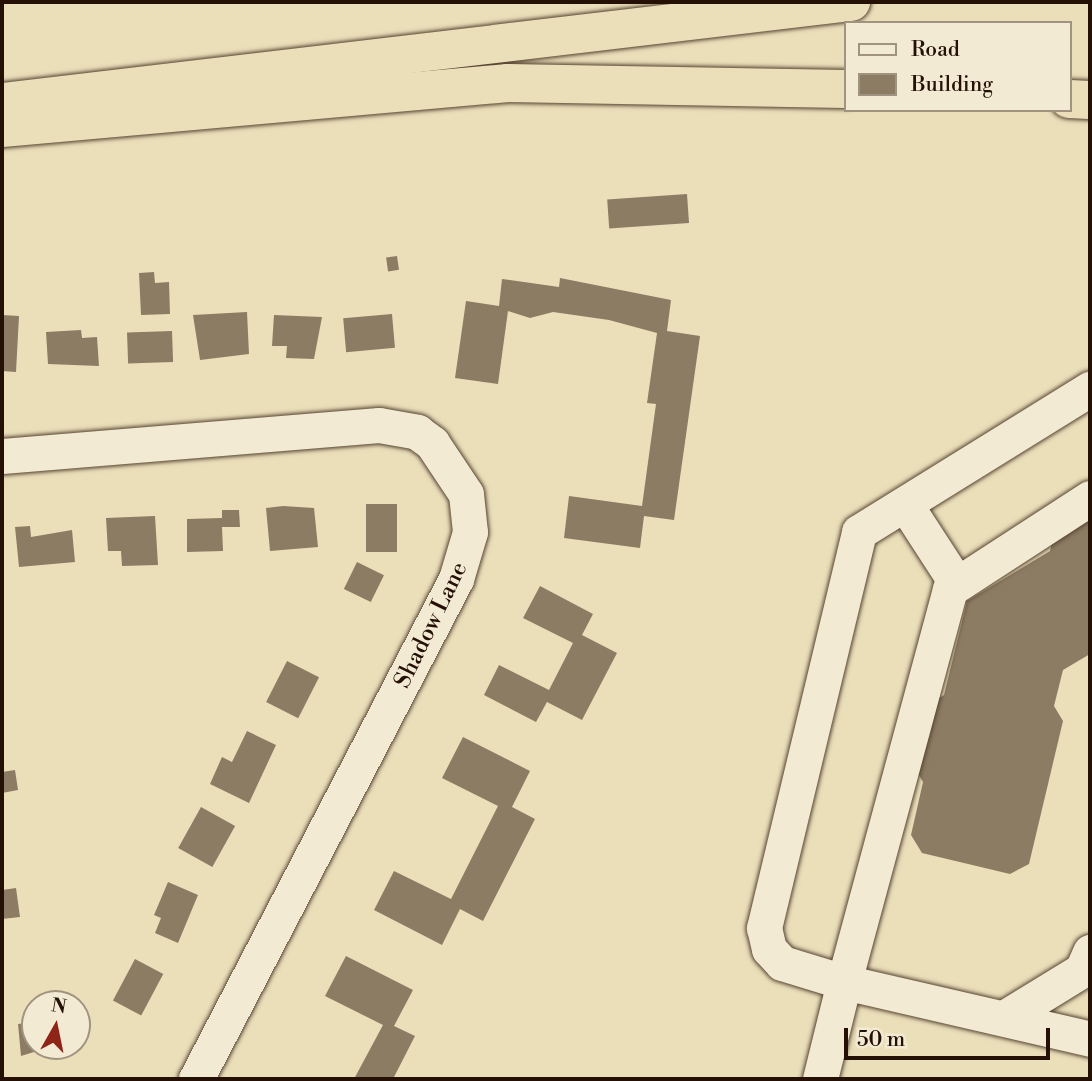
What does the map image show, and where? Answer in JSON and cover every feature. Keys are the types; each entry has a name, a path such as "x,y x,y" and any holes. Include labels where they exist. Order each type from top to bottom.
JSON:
{"highway":[{"path":"2,102 851,2"},
{"path":"2,128 508,83 844,89"},
{"path":"1071,99 1090,100"}],"street":[{"path":"1090,390 859,532 764,928 769,949 782,963 844,982 1090,1039"},
{"name":"Shadow Lane","path":"2,456 379,425 416,432 432,443 466,494 470,533 456,579 196,1079"},
{"path":"820,1079 950,589 1090,498"},
{"path":"905,504 957,584"},
{"path":"1004,1018 1082,970 1090,952"}],"building":[{"path":"687,194 689,223 609,229 607,200"},
{"path":"397,256 399,270 388,271 386,258"},
{"path":"154,272 155,283 169,282 170,314 141,315 139,273"},
{"path":"560,278 671,300 667,331 700,336 674,520 644,516 640,548 564,538 569,496 642,506 656,404 647,403 657,333 609,320 553,312 530,318 508,311 498,384 455,378 466,301 499,306 502,279 559,287"},
{"path":"247,312 249,354 200,360 193,315"},
{"path":"392,314 395,348 346,352 343,318"},
{"path":"2,315 19,316 16,372 2,371"},
{"path":"274,315 322,317 314,359 286,358 287,346 272,346"},
{"path":"81,330 82,338 97,337 99,366 48,364 46,332"},
{"path":"172,331 173,362 128,364 127,333"},
{"path":"366,504 397,504 397,552 366,552"},
{"path":"266,508 314,508 318,547 270,551"},
{"path":"222,510 239,510 240,527 222,527 223,551 187,552 187,519 222,518"},
{"path":"1090,511 1090,654 1063,670 1054,706 1063,721 1029,864 1010,874 922,853 911,835 923,782 914,767 929,704 944,695 967,601 1050,551 1054,533"},
{"path":"155,516 158,565 122,566 121,551 108,551 106,518"},
{"path":"30,526 31,537 72,530 75,562 19,567 15,527"},
{"path":"357,562 384,575 371,602 344,589"},
{"path":"540,586 593,614 582,635 617,653 582,720 547,702 536,722 484,695 499,665 549,690 573,643 523,618"},
{"path":"287,661 319,677 298,718 266,702"},
{"path":"247,731 276,745 249,803 210,784 222,757 232,762"},
{"path":"463,737 530,771 512,807 535,819 483,921 460,909 442,945 374,910 394,871 451,899 498,806 442,778"},
{"path":"15,770 18,790 2,793 2,772"},
{"path":"201,807 235,826 212,867 178,848"},
{"path":"168,882 198,895 178,943 155,933 161,918 154,915"},
{"path":"16,888 20,917 2,919 2,890"},
{"path":"346,956 413,990 394,1026 415,1036 393,1079 354,1079 383,1025 325,996"},
{"path":"135,959 163,974 141,1016 113,1000"},
{"path":"18,1024 21,1024 21,1056"}]}
